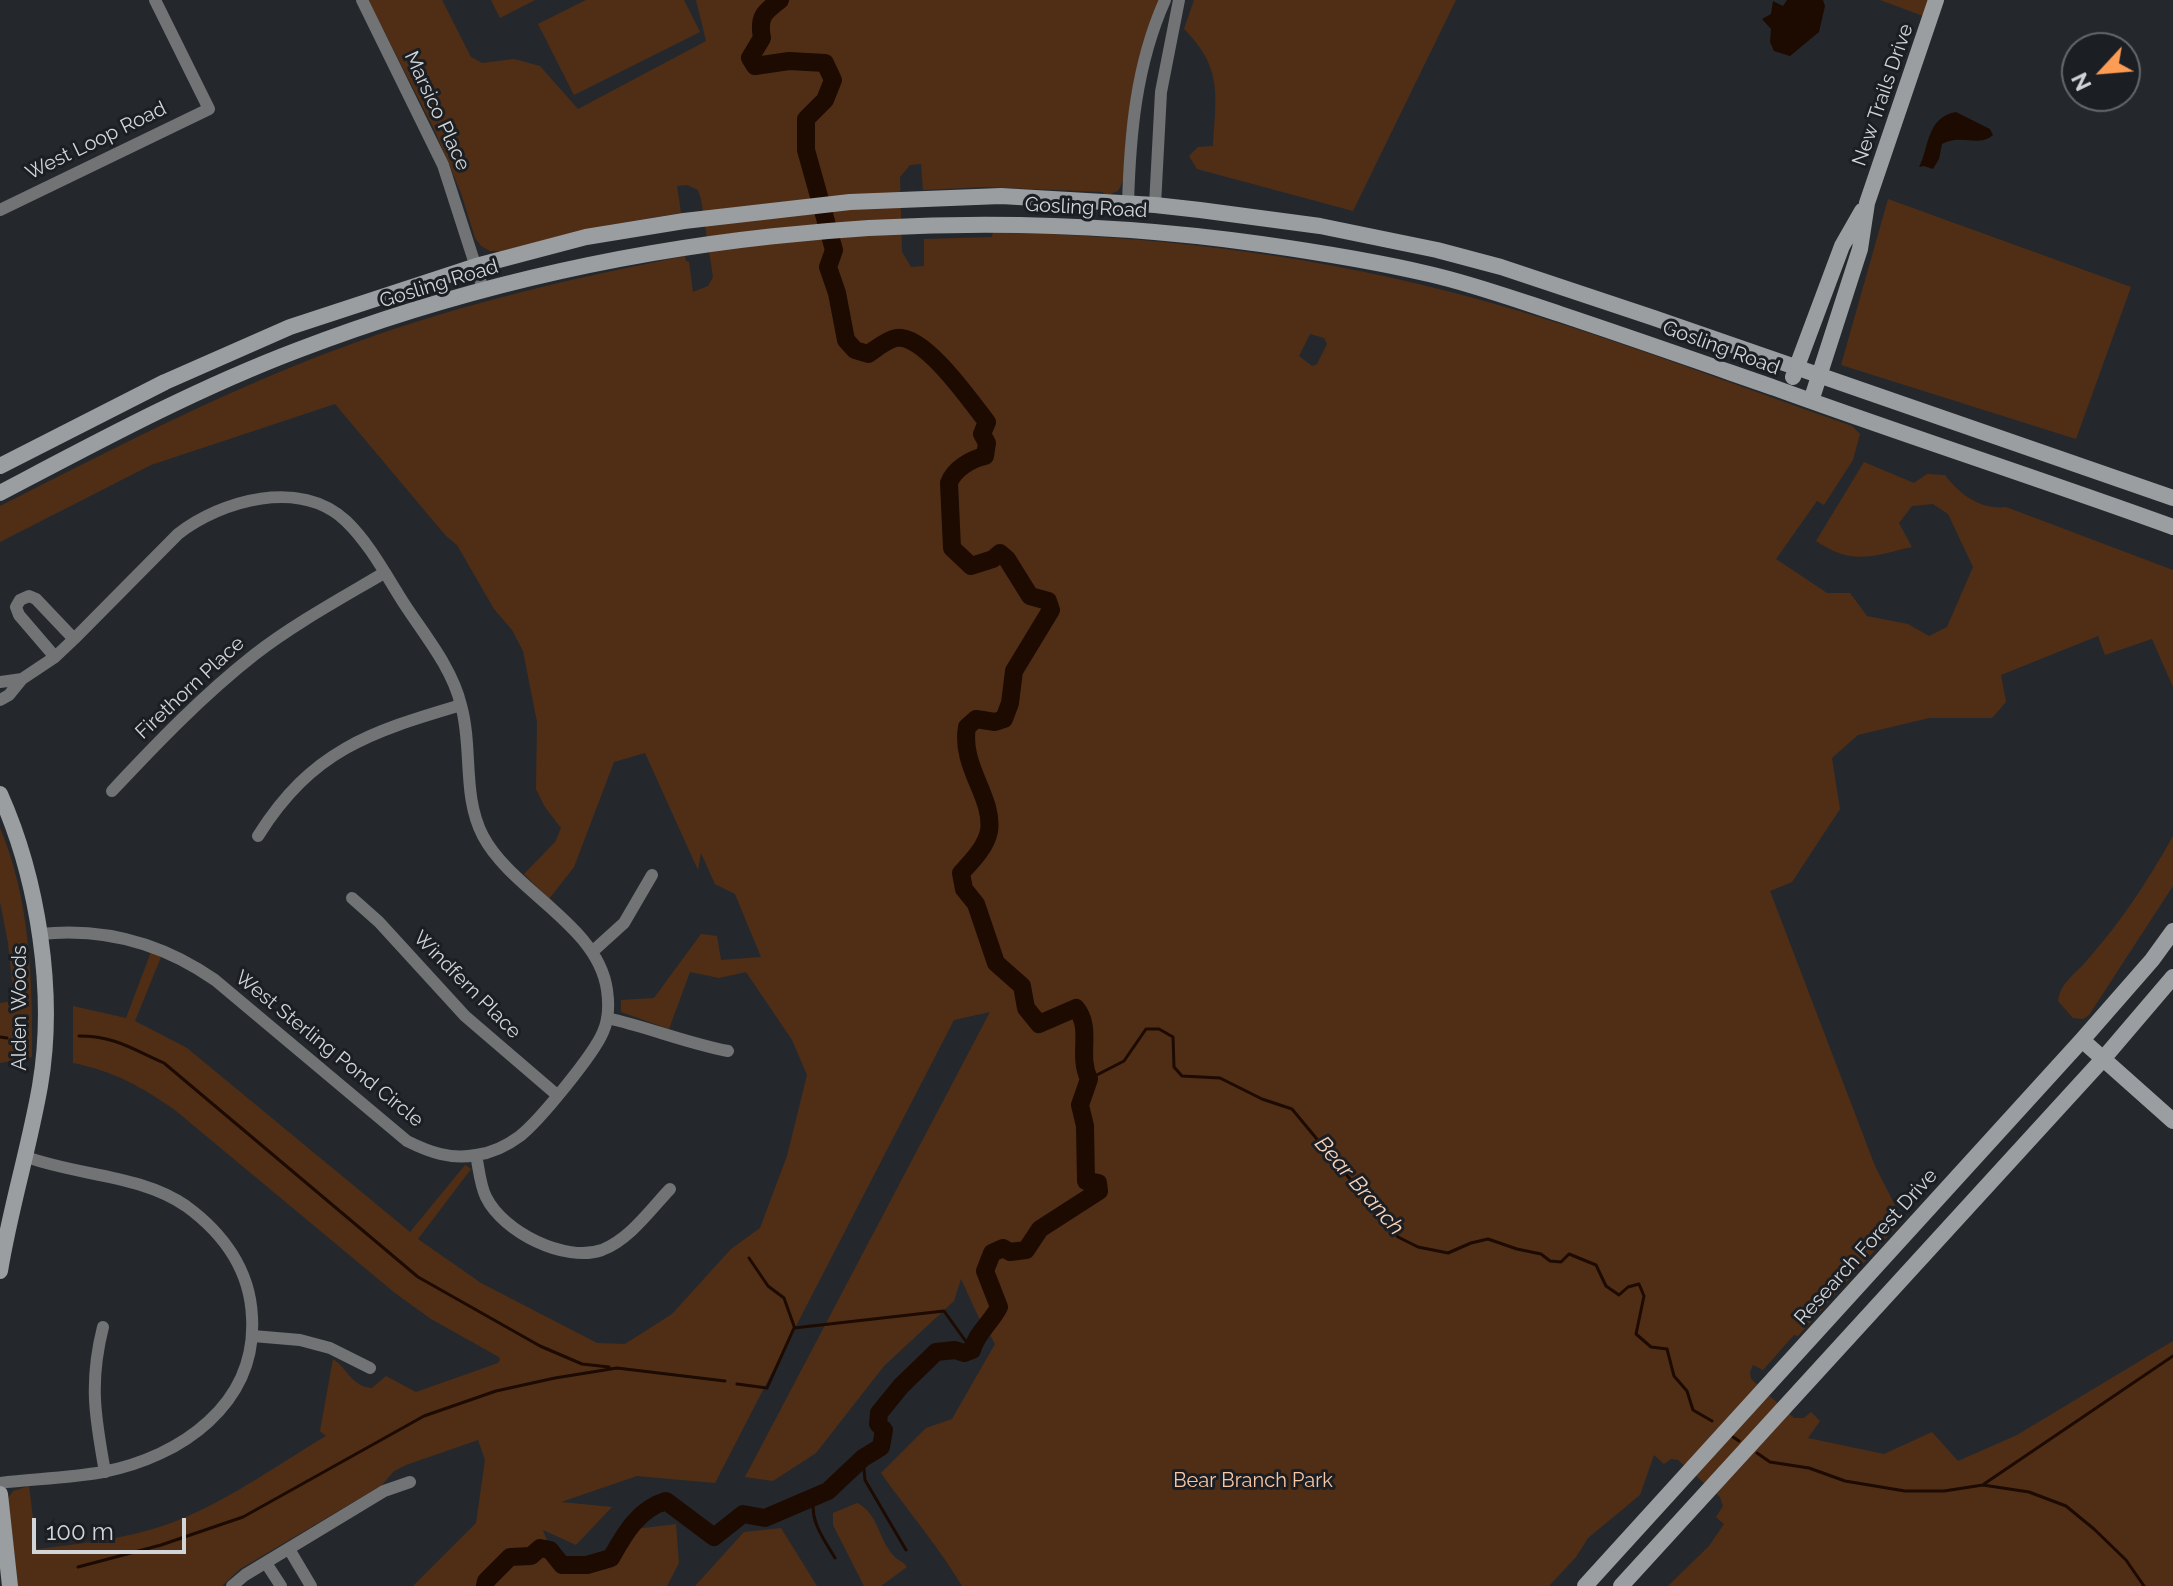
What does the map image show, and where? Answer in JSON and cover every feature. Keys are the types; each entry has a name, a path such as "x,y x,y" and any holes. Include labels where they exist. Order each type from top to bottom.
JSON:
{"main road":[{"name":"New Trails Drive","path":"1811,401 1860,249 1867,203 1936,0"},
{"name":"Gosling Road","path":"0,466 165,382 290,327 476,266 586,237 684,221 803,206 1001,196 1155,205 1320,226 1437,250 1543,281 2173,498"},
{"name":"New Trails Drive","path":"1787,393 1842,246 1867,203"},
{"name":"Gosling Road","path":"0,493 175,403 298,350 483,289 593,263 805,232 923,225 1071,225 1156,231 1315,252 1430,274 1615,332 2173,527"},
{"name":"Alden Woods","path":"0,794 26,867 40,934 44,986 40,1082 2,1241 0,1271"},
{"name":"Research Forest Drive","path":"1585,1586 2082,1040 2152,960 2173,931"},
{"path":"1621,1586 2103,1059 2173,977"},
{"path":"2082,1040 2173,1121"},
{"path":"0,1494 10,1586"}],"street":[{"name":"West Loop Road","path":"0,210 209,109 155,0"},
{"name":"Marsico Place","path":"362,0 443,165 483,289"},
{"path":"1128,204 1130,147 1138,81 1165,0"},
{"path":"1155,205 1161,92 1179,0"},
{"path":"0,700 9,695 22,679 55,657 187,527 212,513 261,498 294,499 320,505 336,513 364,541 449,673 461,705 473,811 484,838 592,952 607,986 607,1018 695,1045 728,1051"},
{"name":"Firethorn Place","path":"112,791 209,692 255,654 384,573"},
{"path":"55,657 19,615 16,607 20,600 29,596 36,599 74,639"},
{"path":"0,682 22,679"},
{"path":"258,836 274,810 334,754 389,726 461,705"},
{"path":"592,952 624,923 652,875"},
{"name":"Windfern Place","path":"352,898 379,922 465,1016 557,1095"},
{"name":"West Sterling Pond Circle","path":"40,934 105,933 136,941 190,963 215,980 407,1141 437,1154 476,1155 509,1144 522,1135 595,1045 603,1033 607,1018"},
{"path":"476,1155 482,1185 496,1213 546,1246 573,1253 602,1250 615,1243 670,1189"},
{"path":"0,1483 105,1472 187,1441 232,1398 242,1377 253,1336 251,1299 240,1266 221,1237 205,1221 165,1194 24,1156"},
{"path":"103,1327 93,1378 105,1472"},
{"path":"253,1336 300,1340 330,1348 370,1368"},
{"path":"232,1586 384,1491 410,1482"},
{"path":"289,1549 311,1586"},
{"path":"266,1563 281,1586"}],"green space":[{"name":"Bear Branch Park","path":"368,0 442,0 471,57 482,63 514,59 540,66 578,109 706,41 696,0 1160,0 1134,91 1127,129 1124,176 1118,191 1105,196 1103,192 984,187 923,190 921,164 910,165 900,177 902,252 911,267 924,266 924,239 992,237 993,232 1163,242 1332,265 1443,290 1547,319 1852,426 1860,434 1853,460 1824,505 1817,501 1776,559 1827,593 1850,593 1867,616 1908,624 1929,636 1947,627 1973,567 1948,514 1933,504 1912,506 1899,523 1912,547 1885,553 1852,556 1816,541 1864,462 1914,483 1927,474 1945,475 1964,495 1980,503 2006,507 2173,570 2173,687 2152,639 2105,655 2098,636 2001,675 2006,702 1992,718 1929,718 1858,735 1832,758 1840,809 1792,882 1770,891 1875,1166 1900,1215 1896,1227 1798,1336 1794,1335 1763,1370 1753,1365 1750,1372 1751,1379 1794,1418 1804,1418 1811,1412 1820,1421 1808,1438 1884,1454 1932,1432 1958,1461 2017,1435 2173,1341 2173,1586 1668,1586 1709,1546 1724,1524 1716,1517 1723,1506 1720,1497 1678,1460 1671,1459 1664,1464 1654,1455 1640,1495 1588,1538 1576,1557 1549,1586 962,1586 881,1473 926,1428 952,1419 995,1344 989,1333 992,1330 979,1318 961,1279 954,1301 884,1366 816,1453 773,1481 745,1477 990,1012 954,1020 715,1483 637,1476 561,1502 612,1507 576,1545 543,1530 558,1571 597,1568 636,1529 676,1524 679,1563 667,1586 413,1586 476,1523 485,1460 478,1440 394,1471 382,1485 240,1569 222,1586 18,1586 8,1498 13,1491 29,1486 37,1549 146,1531 219,1501 326,1436 320,1431 333,1359 365,1387 372,1388 386,1376 416,1392 500,1360 431,1319 395,1293 164,1102 114,1075 73,1063 73,1006 126,1018 151,952 161,957 135,1021 187,1048 410,1232 465,1165 471,1169 418,1239 481,1283 597,1343 625,1344 672,1314 731,1249 760,1228 787,1156 807,1075 792,1040 746,972 719,978 690,972 669,1029 621,1012 621,1000 654,998 701,934 717,936 721,960 761,957 735,894 715,884 701,853 698,870 645,753 614,762 574,867 549,899 524,874 555,842 561,828 536,789 537,722 523,651 512,630 494,609 457,545 446,536 335,404 151,465 0,542 0,506 220,398 311,359 438,315 602,273 685,256 689,262 693,292 708,286 713,277 701,199 698,190 687,185 677,186 681,213 490,251 475,238 461,193 434,129","holes":["1310,334 1324,338 1327,344 1317,364 1312,366 1299,356"]},
{"path":"491,0 535,0 500,18"},
{"path":"586,0 684,0 700,32 574,95 538,24"},
{"path":"1194,0 1456,0 1353,211 1197,169 1189,156 1198,147 1213,146 1215,97 1211,70 1197,43 1184,29"},
{"path":"1880,0 1928,0 1923,16"},
{"path":"1888,199 2131,287 2076,439 1841,365"},
{"path":"0,828 24,912 30,970 32,1057 0,1063 0,1003 14,1001 0,902"},
{"path":"2173,836 2173,886 2089,1015 2083,1019 2073,1018 2058,1001 2061,990 2120,920"},
{"path":"857,1503 874,1519 893,1555 907,1567 881,1586 864,1586 833,1525 833,1513"},
{"path":"781,1528 817,1586 695,1586 744,1532"}],"shaded area":[{"path":"1787,0 1823,0 1825,6 1819,32 1790,56 1774,51 1770,42 1771,29 1762,19 1771,14 1773,1 1783,6"},
{"path":"1956,112 1990,129 1993,135 1988,139 1956,140 1942,144 1933,169 1919,167 1934,127 1946,115"}],"waterway":[{"path":"485,1586 486,1581 510,1557 531,1556 540,1548 550,1550 562,1565 587,1565 611,1558 640,1516 666,1501 714,1537 743,1514 765,1518 828,1491 863,1458 881,1447 884,1430 878,1424 879,1413 901,1386 936,1352 955,1350 964,1353 972,1350 999,1307 985,1271 992,1253 1003,1248 1010,1252 1026,1250 1040,1229 1099,1191 1098,1183 1086,1181 1085,1126 1080,1105 1089,1079 1084,1060 1084,1024 1081,1016 1076,1008 1039,1024 1026,1008 1022,986 996,963 976,904 964,889 961,873 982,848 989,831 987,806 968,755 967,727 976,719 995,722 1004,719 1010,703 1014,671 1051,610 1048,601 1030,596 1000,553 993,559 971,566 952,548 949,483 964,465 985,456 987,443 982,434 987,422 959,385 933,357 907,339 896,338 868,354 855,350 846,340 837,293 828,267 834,250 806,150 806,119 825,100 833,80 825,63 789,61 755,66 750,58 762,38 764,16 780,0"},
{"name":"Bear Branch","path":"1089,1079 1124,1061 1146,1029 1159,1029 1173,1037 1174,1067 1182,1076 1220,1078 1262,1099 1292,1109 1398,1237 1418,1247 1448,1253 1488,1239 1541,1254 1550,1261 1561,1262 1569,1254 1596,1265 1606,1286 1619,1295 1628,1287 1639,1284 1644,1296 1636,1334 1651,1347 1667,1349 1674,1376 1687,1391 1693,1410 1712,1421"},
{"path":"79,1036 113,1041 164,1063 418,1277 540,1346 582,1364 609,1367"},
{"path":"0,1037 7,1038"},
{"path":"749,1258 768,1286 784,1298 794,1326"},
{"path":"737,1384 767,1388 794,1328 944,1311 972,1350"},
{"path":"1984,1484 2173,1356"},
{"path":"78,1567 161,1545 243,1517 424,1416 496,1391 617,1368 725,1381"},
{"name":"Bear Branch","path":"1733,1437 1739,1441"},
{"name":"Bear Branch","path":"1757,1453 1770,1462 1809,1468 1845,1481 1905,1491 1944,1491 1983,1485 2029,1492 2066,1506 2126,1560 2144,1586"},
{"path":"863,1458 865,1480 906,1550"},
{"path":"814,1497 815,1521 835,1558"}]}
